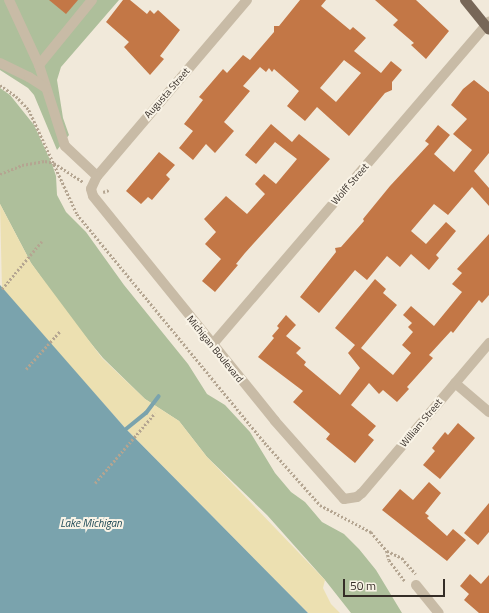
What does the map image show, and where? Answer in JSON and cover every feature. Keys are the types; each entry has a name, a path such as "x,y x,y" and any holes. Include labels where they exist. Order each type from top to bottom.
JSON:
{"main road":[{"path":"465,0 488,26"}],"street":[{"path":"9,0 39,65 46,88 58,117 65,146 97,176"},
{"path":"39,65 92,0"},
{"name":"Augusta Street","path":"91,189 97,176 247,0"},
{"name":"Wolff Street","path":"212,345 488,26"},
{"path":"0,63 29,77 46,88"},
{"name":"Michigan Boulevard","path":"91,189 98,203 212,345 339,496 350,499"},
{"name":"William Street","path":"350,499 362,493 489,343"},
{"path":"455,383 489,412"},
{"path":"416,585 439,613"}],"path":[{"path":"0,85 16,96 29,110 54,163 65,192 77,214 267,445 320,505 336,516 363,527 387,551 406,561 418,576 416,585 407,584 389,560 387,551"},
{"path":"0,174 22,165 45,161 54,163 77,176 91,189"},
{"path":"2,289 42,241"},
{"path":"26,369 61,330"},
{"path":"95,483 155,413"}],"green space":[{"path":"0,0 119,0 61,67 57,80 63,118 69,135 57,150 34,95 28,88 0,70"},
{"path":"0,88 10,95 34,125 52,164 56,176 57,195 66,212 86,232 124,285 188,364 207,394 225,405 250,432 275,473 291,492 305,502 322,522 344,534 359,549 376,570 402,613 351,613 325,580 267,515 207,457 179,421 145,399 103,358 70,318 31,263 0,204"}],"sand":[{"path":"0,204 31,263 102,358 145,399 179,421 207,457 325,580 323,588 331,604 340,613 308,613 126,429 2,289"}],"water":[{"name":"Lake Michigan","path":"0,285 126,429 308,613 0,613"}],"building":[{"path":"49,0 78,0 66,14"},
{"path":"123,0 130,0 147,14 150,10 154,14 158,10 180,30 160,56 164,59 150,75 124,47 129,42 106,22"},
{"path":"300,0 326,0 321,6 350,30 353,27 366,38 354,51 381,73 391,61 402,70 392,82 392,90 385,93 349,136 317,107 305,121 287,106 299,91 274,69 272,72 269,68 266,72 260,67 243,86 250,91 224,122 234,131 215,153 206,144 193,160 179,148 193,131 184,124 203,100 199,97 223,69 227,73 243,55 250,60 274,32 274,26 279,26","holes":["344,60 361,73 336,102 320,88"]},
{"path":"375,0 416,0 449,31 426,59 411,45 414,43 393,25 398,20"},
{"path":"474,80 489,92 489,153 474,171 489,188 489,206 472,187 448,215 434,204 411,231 426,244 446,222 456,231 436,255 439,258 429,270 411,254 400,267 387,256 367,280 355,270 319,313 300,297 336,252 335,248 341,247 364,221 363,219 390,186 429,144 425,141 438,125 450,135 434,154 454,172 472,150 453,134 467,119 451,105 463,89"},
{"path":"271,124 292,142 299,134 330,159 245,253 236,264 238,265 215,292 202,281 221,259 205,244 216,232 204,219 226,196 247,214 265,194 255,184 264,174 276,184 297,159 275,142 256,164 245,155"},
{"path":"159,152 175,165 166,175 170,179 152,200 148,197 141,204 126,191"},
{"path":"489,234 489,295 482,303 479,300 453,333 451,331 429,355 433,358 407,387 409,389 397,402 383,390 379,394 369,383 351,405 376,426 368,435 374,440 355,463 326,439 330,434 293,402 303,391 258,357 274,338 272,336 279,328 277,326 286,315 296,325 286,336 301,348 296,353 306,362 304,365 340,395 360,368 348,353 355,345 335,328 375,279 386,289 383,293 397,305 361,348 393,375 411,353 402,345 413,332 408,327 412,323 403,315 411,306 434,326 462,292 452,284 462,273 457,269"},
{"path":"458,423 475,438 440,479 423,465 435,451 432,448 445,432 448,435"},
{"path":"429,482 441,493 425,513 429,516 427,518 447,536 453,529 466,540 447,561 382,510 400,489 413,500"},
{"path":"489,503 489,532 478,545 464,533"},
{"path":"470,574 481,584 489,575 489,613 479,613 464,600 469,594 460,586"}],"waterway":[{"path":"126,429 146,413 159,396"}]}
